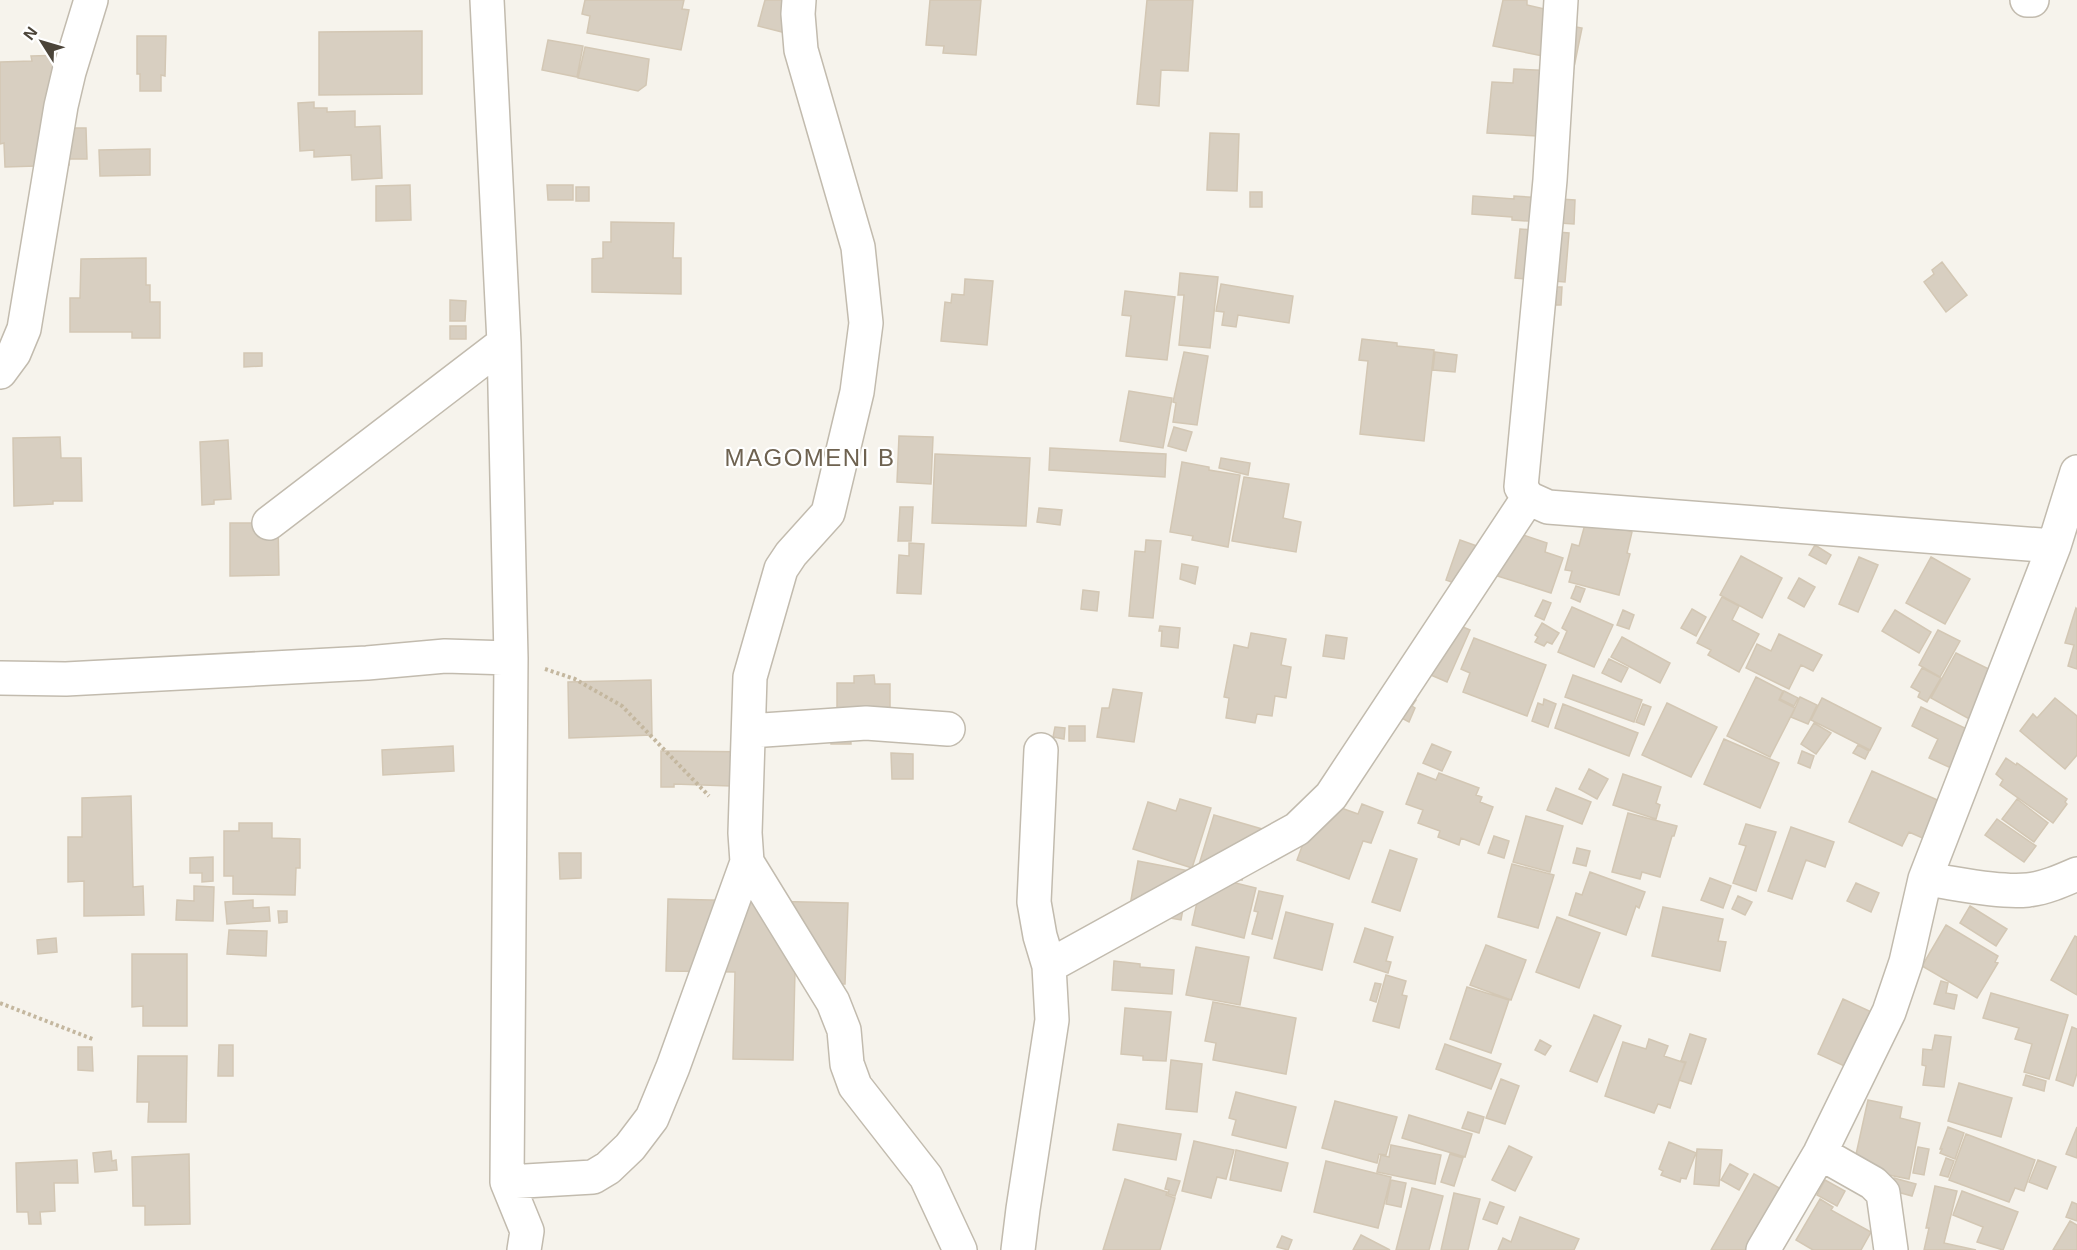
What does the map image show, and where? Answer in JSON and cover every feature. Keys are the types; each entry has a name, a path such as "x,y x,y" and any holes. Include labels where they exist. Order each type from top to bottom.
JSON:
{"street":[{"path":"0,372 20,342 24,329 61,106 91,0"},
{"path":"487,0 504,343 511,658 507,1182 527,1231 524,1250"},
{"path":"507,1182 593,1177 608,1168 630,1147 652,1118 673,1067 746,847 750,677 781,568 828,513 857,392 866,323 858,247 801,50 799,0"},
{"path":"1561,0 1550,180 1521,487 1528,498 1548,507 2054,546"},
{"path":"2027,0 2032,0"},
{"path":"269,523 504,343"},
{"path":"1763,1250 1820,1153 1889,1012 1906,962 1925,879 2054,546 2077,472"},
{"path":"1049,966 1297,829 1310,818 1331,796 1528,498"},
{"path":"0,678 66,679 367,663 445,656 511,658"},
{"path":"749,731 866,723 948,729"},
{"path":"1018,1250 1052,1020 1049,966 1040,936 1034,902 1041,750"},
{"path":"746,847 832,1002 844,1030 847,1064 855,1086 926,1177 960,1250"},
{"path":"1925,879 2010,890 2028,890 2050,885 2077,874"},
{"path":"1820,1153 1874,1183 1883,1193 1891,1250"}],"path":[{"path":"511,658 575,679 622,706 746,847"},
{"path":"0,1004 95,1040"}],"building":[{"path":"585,0 684,0 682,9 689,10 681,50 587,33 590,16 582,14"},
{"path":"765,0 798,0 790,34 758,26"},
{"path":"930,0 981,0 976,55 943,53 944,46 926,45"},
{"path":"1147,0 1193,0 1188,71 1161,70 1159,106 1137,104"},
{"path":"1503,0 1527,0 1527,5 1562,13 1560,24 1582,28 1573,72 1553,58 1493,46"},
{"path":"422,31 422,94 319,95 319,32"},
{"path":"137,36 166,36 165,76 161,75 161,91 140,91 140,74 137,74"},
{"path":"548,40 583,46 577,77 542,70"},
{"path":"585,47 649,59 646,85 638,91 578,78"},
{"path":"68,55 69,128 86,128 87,159 69,159 69,165 5,167 4,143 0,144 0,62 32,61 31,56"},
{"path":"1514,69 1558,71 1554,137 1487,133 1492,82 1513,83"},
{"path":"314,102 314,108 327,108 327,112 355,111 355,127 380,126 382,178 352,180 351,155 314,157 314,150 300,151 298,103"},
{"path":"1210,133 1239,134 1237,191 1207,190"},
{"path":"150,149 150,175 100,176 99,150"},
{"path":"410,185 411,220 376,221 376,186"},
{"path":"547,185 573,185 573,200 548,200"},
{"path":"576,187 589,187 589,201 576,201"},
{"path":"1250,192 1262,192 1262,207 1250,207"},
{"path":"1473,196 1575,200 1574,224 1512,220 1512,217 1472,214"},
{"path":"611,222 674,223 673,258 681,258 681,294 592,292 592,259 603,258 603,242 611,242"},
{"path":"1520,229 1569,233 1565,282 1515,278"},
{"path":"146,258 146,285 150,285 150,302 160,302 160,338 132,338 132,332 70,332 70,298 80,298 81,259"},
{"path":"1942,262 1967,295 1946,312 1924,282 1934,274 1932,270"},
{"path":"1180,273 1218,277 1210,348 1179,345 1184,295 1178,295"},
{"path":"965,279 993,281 987,345 941,341 945,302 951,303 952,294 964,295"},
{"path":"1221,284 1293,296 1289,323 1238,315 1236,327 1222,325 1224,312 1216,311"},
{"path":"1533,287 1562,287 1561,305 1532,305"},
{"path":"1125,291 1175,297 1167,360 1126,356 1131,316 1122,315"},
{"path":"450,300 466,301 465,321 450,321"},
{"path":"450,326 466,326 466,339 450,339"},
{"path":"1362,339 1434,350 1424,441 1360,434 1368,361 1359,360"},
{"path":"1184,352 1208,356 1197,425 1173,422 1176,403 1173,402"},
{"path":"1435,352 1457,355 1455,372 1433,370"},
{"path":"244,353 262,353 262,366 244,367"},
{"path":"1129,391 1172,398 1163,448 1120,441"},
{"path":"1174,427 1192,432 1186,451 1168,446"},
{"path":"899,436 933,437 931,484 897,482"},
{"path":"60,437 61,458 81,458 82,501 53,501 53,504 14,506 13,438"},
{"path":"228,440 231,499 214,500 214,504 202,505 200,442"},
{"path":"1050,448 1166,454 1165,477 1049,470"},
{"path":"935,454 1030,458 1026,526 932,523"},
{"path":"1221,458 1250,463 1248,475 1219,468"},
{"path":"1182,462 1209,467 1209,470 1240,475 1228,547 1192,540 1193,536 1170,532"},
{"path":"1244,477 1289,484 1283,518 1301,522 1296,552 1232,541"},
{"path":"900,507 913,507 911,541 898,541"},
{"path":"1039,508 1062,510 1060,525 1037,522"},
{"path":"1587,517 1632,532 1627,553 1630,554 1619,595 1569,582 1572,571 1565,570 1572,544 1579,546"},
{"path":"230,523 278,523 279,575 230,576"},
{"path":"1523,535 1547,543 1545,552 1563,558 1551,593 1485,572 1507,538 1520,542"},
{"path":"1146,540 1161,541 1153,618 1129,616 1135,551 1145,552"},
{"path":"1460,540 1491,551 1477,591 1446,580"},
{"path":"909,543 924,544 921,594 897,593 899,555 909,556"},
{"path":"1815,545 1831,555 1826,564 1809,555"},
{"path":"1741,556 1782,578 1762,618 1720,595"},
{"path":"1859,557 1878,565 1858,612 1839,604"},
{"path":"1931,557 1970,579 1945,624 1906,603"},
{"path":"1182,564 1198,567 1195,584 1180,579"},
{"path":"1799,578 1815,587 1804,607 1788,598"},
{"path":"1576,586 1585,589 1580,602 1571,598"},
{"path":"1083,590 1099,592 1097,611 1081,609"},
{"path":"1722,597 1739,606 1732,620 1759,634 1739,672 1708,655 1711,650 1697,643"},
{"path":"1543,600 1551,603 1544,620 1535,616"},
{"path":"1572,607 1613,625 1594,667 1558,652 1567,631 1562,628"},
{"path":"2076,608 2077,669 2068,666 2074,645 2065,643"},
{"path":"1692,609 1706,617 1696,636 1681,628"},
{"path":"1623,610 1634,615 1629,629 1617,625"},
{"path":"1895,610 1931,632 1919,653 1882,631"},
{"path":"1446,620 1470,630 1447,682 1424,672"},
{"path":"1542,623 1559,633 1552,644 1547,642 1544,646 1535,642 1538,637 1535,635"},
{"path":"1160,626 1180,628 1178,648 1161,646"},
{"path":"1938,630 1960,641 1940,677 1919,665"},
{"path":"1251,633 1286,639 1281,665 1291,667 1286,698 1275,696 1272,716 1257,714 1255,723 1226,718 1229,698 1224,697 1234,645 1248,648"},
{"path":"1779,634 1822,655 1813,671 1801,665 1789,689 1746,668 1757,644 1771,651"},
{"path":"1326,635 1347,638 1344,659 1323,656"},
{"path":"1622,637 1670,663 1660,683 1611,657"},
{"path":"1474,638 1546,665 1527,716 1463,692 1470,673 1461,669"},
{"path":"1956,653 1999,674 1973,721 1931,698"},
{"path":"1609,659 1628,668 1621,682 1602,673"},
{"path":"1922,668 1941,678 1927,702 1918,697 1920,692 1911,687"},
{"path":"874,675 875,684 890,684 890,729 850,729 851,744 831,744 830,730 837,730 837,683 854,683 854,676"},
{"path":"1573,675 1642,700 1634,722 1565,697"},
{"path":"1756,677 1783,691 1779,700 1795,708 1770,757 1727,736"},
{"path":"651,680 652,735 569,738 568,682"},
{"path":"1113,689 1142,693 1134,742 1097,737 1102,708 1109,708"},
{"path":"1784,691 1798,698 1794,706 1780,699"},
{"path":"1406,695 1416,700 1412,706 1415,708 1409,722 1392,713"},
{"path":"1800,697 1817,705 1808,724 1791,717"},
{"path":"1822,698 1881,728 1870,750 1811,720"},
{"path":"2055,698 2077,716 2077,755 2065,769 2020,731 2033,714 2037,718"},
{"path":"1544,699 1556,704 1548,727 1532,721 1538,703 1543,705"},
{"path":"1667,703 1717,727 1691,777 1642,755"},
{"path":"1563,704 1638,733 1629,756 1555,728"},
{"path":"1643,704 1651,707 1644,725 1636,722"},
{"path":"1921,707 1969,730 1951,768 1929,758 1938,739 1912,726"},
{"path":"1814,723 1831,733 1816,754 1801,744"},
{"path":"1069,726 1085,726 1085,741 1069,741"},
{"path":"1055,727 1065,728 1064,739 1053,737"},
{"path":"1724,739 1779,763 1760,808 1704,784"},
{"path":"1432,744 1451,752 1442,771 1423,763"},
{"path":"1858,745 1869,751 1865,759 1853,753"},
{"path":"453,746 454,771 383,775 382,750"},
{"path":"661,751 761,752 731,786 674,784 674,787 661,787"},
{"path":"1802,751 1814,756 1810,768 1798,763"},
{"path":"891,753 913,754 913,779 892,779"},
{"path":"2006,758 2016,765 2017,763 2067,799 2065,802 2067,804 2053,823 2000,785 2003,780 1996,774"},
{"path":"1589,769 1608,779 1597,799 1579,789"},
{"path":"1872,771 1944,803 1927,840 1909,832 1902,846 1849,822"},
{"path":"1418,773 1436,780 1439,773 1479,788 1476,795 1482,797 1480,802 1493,807 1479,845 1461,838 1459,845 1438,837 1440,831 1418,823 1423,810 1406,804"},
{"path":"1623,774 1661,787 1656,803 1660,805 1656,819 1613,805"},
{"path":"1556,788 1591,802 1582,824 1547,810"},
{"path":"131,796 133,887 143,886 144,915 84,916 84,881 68,882 68,837 82,837 82,798"},
{"path":"1180,799 1211,808 1192,868 1133,849 1148,802 1176,811"},
{"path":"2017,799 2048,823 2034,842 2002,819"},
{"path":"1319,800 1358,814 1362,804 1383,812 1371,843 1363,841 1349,879 1297,860"},
{"path":"1628,813 1677,826 1660,877 1642,872 1640,879 1612,872"},
{"path":"1214,815 1269,831 1248,858 1242,880 1198,868"},
{"path":"1526,816 1563,826 1550,872 1513,862"},
{"path":"1997,819 2036,846 2024,862 1985,835"},
{"path":"239,823 272,823 272,838 300,839 300,868 296,868 295,895 233,894 233,876 224,876 224,831 239,831"},
{"path":"1746,824 1776,832 1756,891 1733,883 1746,846 1739,844"},
{"path":"1791,827 1834,842 1825,867 1806,860 1792,899 1768,891"},
{"path":"1494,836 1509,841 1504,858 1488,853"},
{"path":"1577,848 1590,851 1586,866 1573,863"},
{"path":"1390,850 1417,859 1400,911 1372,902"},
{"path":"559,853 581,853 581,878 560,879"},
{"path":"213,857 213,881 202,882 202,873 190,873 190,858"},
{"path":"1138,861 1190,871 1181,920 1129,911"},
{"path":"1512,864 1554,875 1538,928 1498,917"},
{"path":"1590,872 1645,892 1639,908 1636,906 1626,935 1569,915 1576,893 1582,895"},
{"path":"1203,875 1256,888 1244,938 1192,925"},
{"path":"1710,878 1731,886 1723,908 1701,900"},
{"path":"1856,883 1879,893 1871,912 1847,901"},
{"path":"194,886 214,887 213,921 176,920 177,900 194,901"},
{"path":"1259,891 1283,896 1272,939 1252,934 1258,912 1254,911"},
{"path":"1738,896 1752,902 1745,915 1732,909"},
{"path":"668,899 848,903 845,984 810,984 795,970 793,1060 733,1059 735,972 666,971"},
{"path":"253,900 253,908 269,907 270,921 227,924 225,902"},
{"path":"1970,906 2007,929 1996,946 1960,923"},
{"path":"1663,907 1723,919 1718,941 1726,942 1720,971 1652,956"},
{"path":"278,911 287,911 287,922 279,923"},
{"path":"1286,912 1333,924 1322,970 1274,958"},
{"path":"1557,917 1600,933 1579,988 1536,972"},
{"path":"1946,925 1998,956 1995,962 1998,963 1977,998 1922,966"},
{"path":"1365,928 1393,937 1386,961 1391,962 1388,973 1354,962"},
{"path":"229,930 267,931 266,956 227,954"},
{"path":"2075,936 2077,937 2077,995 2051,980"},
{"path":"56,938 57,952 38,954 37,940"},
{"path":"1486,945 1526,960 1511,1000 1470,985"},
{"path":"1196,947 1249,957 1240,1005 1186,995"},
{"path":"132,954 187,954 187,1026 143,1026 143,1006 132,1007"},
{"path":"1114,961 1140,964 1140,967 1174,970 1172,994 1112,990"},
{"path":"1386,975 1406,981 1402,995 1407,996 1399,1028 1373,1021"},
{"path":"1941,981 1948,983 1946,993 1957,995 1954,1009 1934,1004"},
{"path":"1375,983 1381,984 1376,1002 1370,1000"},
{"path":"1467,987 1509,1000 1491,1053 1450,1039"},
{"path":"1991,993 2068,1015 2049,1079 2024,1072 2032,1044 2015,1039 2019,1028 1983,1018"},
{"path":"1843,999 1876,1014 1851,1069 1818,1054"},
{"path":"1213,1002 1296,1018 1286,1074 1213,1060 1216,1043 1205,1041"},
{"path":"1125,1008 1171,1012 1166,1061 1143,1060 1143,1056 1121,1054"},
{"path":"1594,1015 1621,1026 1597,1082 1570,1071"},
{"path":"2072,1027 2077,1029 2077,1073 2073,1086 2056,1080"},
{"path":"1690,1034 1706,1039 1691,1084 1679,1080 1686,1062 1681,1061"},
{"path":"1935,1035 1951,1037 1944,1087 1923,1085 1926,1066 1922,1065 1923,1049 1932,1050"},
{"path":"1649,1039 1668,1046 1664,1056 1685,1063 1670,1108 1658,1104 1654,1113 1605,1096 1623,1042 1646,1049"},
{"path":"1540,1040 1551,1046 1545,1055 1535,1050"},
{"path":"1445,1044 1501,1064 1491,1089 1436,1069"},
{"path":"219,1045 233,1045 233,1076 218,1076"},
{"path":"78,1047 92,1047 93,1071 78,1070"},
{"path":"138,1056 187,1056 186,1122 148,1122 149,1102 137,1102"},
{"path":"1171,1060 1202,1064 1197,1112 1166,1109"},
{"path":"2026,1075 2046,1081 2044,1091 2023,1085"},
{"path":"1501,1079 1519,1086 1505,1124 1486,1118"},
{"path":"1959,1083 2012,1098 2001,1137 1948,1121"},
{"path":"1236,1092 1296,1107 1286,1148 1232,1135 1236,1120 1229,1118"},
{"path":"1868,1100 1902,1107 1900,1118 1920,1123 1909,1179 1853,1168"},
{"path":"1335,1101 1397,1117 1386,1155 1379,1154 1377,1163 1322,1148"},
{"path":"1468,1112 1484,1117 1479,1133 1462,1128"},
{"path":"1409,1115 1472,1134 1465,1157 1402,1138"},
{"path":"1118,1124 1181,1134 1176,1160 1113,1150"},
{"path":"1948,1127 1964,1133 1955,1159 1940,1153"},
{"path":"2077,1127 2077,1158 2066,1154"},
{"path":"1966,1134 2035,1160 2024,1191 2015,1188 2009,1202 1949,1180"},
{"path":"1194,1141 1234,1150 1226,1179 1217,1177 1211,1198 1182,1191"},
{"path":"1669,1142 1696,1153 1686,1179 1681,1178 1680,1182 1661,1175 1663,1171 1659,1169"},
{"path":"1391,1145 1441,1155 1435,1184 1377,1172 1381,1155 1389,1157"},
{"path":"1509,1146 1532,1157 1515,1191 1492,1180"},
{"path":"1918,1147 1929,1149 1924,1175 1913,1173"},
{"path":"1697,1149 1722,1150 1719,1186 1694,1184"},
{"path":"1236,1150 1288,1163 1281,1191 1230,1180"},
{"path":"111,1151 112,1161 116,1160 117,1170 95,1172 93,1153"},
{"path":"189,1154 190,1224 145,1225 145,1206 133,1206 132,1157"},
{"path":"1450,1154 1463,1158 1454,1186 1441,1182"},
{"path":"1946,1158 1954,1161 1948,1177 1940,1175"},
{"path":"77,1160 78,1183 54,1183 55,1211 40,1212 41,1224 29,1224 28,1212 17,1212 16,1163"},
{"path":"2038,1160 2056,1167 2047,1189 2029,1182"},
{"path":"1326,1161 1391,1177 1378,1228 1314,1212"},
{"path":"1730,1164 1748,1174 1739,1190 1721,1180"},
{"path":"1754,1174 1781,1189 1747,1250 1711,1250"},
{"path":"1168,1178 1180,1181 1175,1196 1168,1194 1169,1190 1165,1189"},
{"path":"1894,1178 1916,1184 1912,1196 1890,1190"},
{"path":"1125,1179 1167,1192 1166,1195 1175,1198 1160,1250 1103,1250"},
{"path":"1391,1180 1406,1183 1401,1207 1386,1204"},
{"path":"1825,1180 1845,1191 1837,1206 1817,1195"},
{"path":"1935,1186 1957,1191 1944,1243 1976,1250 1924,1250"},
{"path":"1412,1188 1443,1196 1429,1250 1396,1250"},
{"path":"1962,1191 2018,1212 2003,1250 1977,1242 1983,1227 1953,1215"},
{"path":"1454,1193 1480,1199 1468,1250 1441,1250"},
{"path":"1820,1199 1833,1207 1831,1210 1871,1232 1861,1250 1813,1250 1796,1240"},
{"path":"1490,1202 1504,1207 1497,1224 1483,1219"},
{"path":"2072,1202 2077,1204 2077,1221 2066,1217"},
{"path":"1520,1217 1579,1239 1574,1250 1498,1250 1503,1238 1511,1242"},
{"path":"2070,1221 2077,1225 2077,1250 2053,1250"},
{"path":"1361,1235 1390,1250 1353,1250"},
{"path":"1282,1236 1292,1240 1288,1250 1277,1247"}],"district":[{"name":"MAGOMENI B","path":"810,458"}]}
